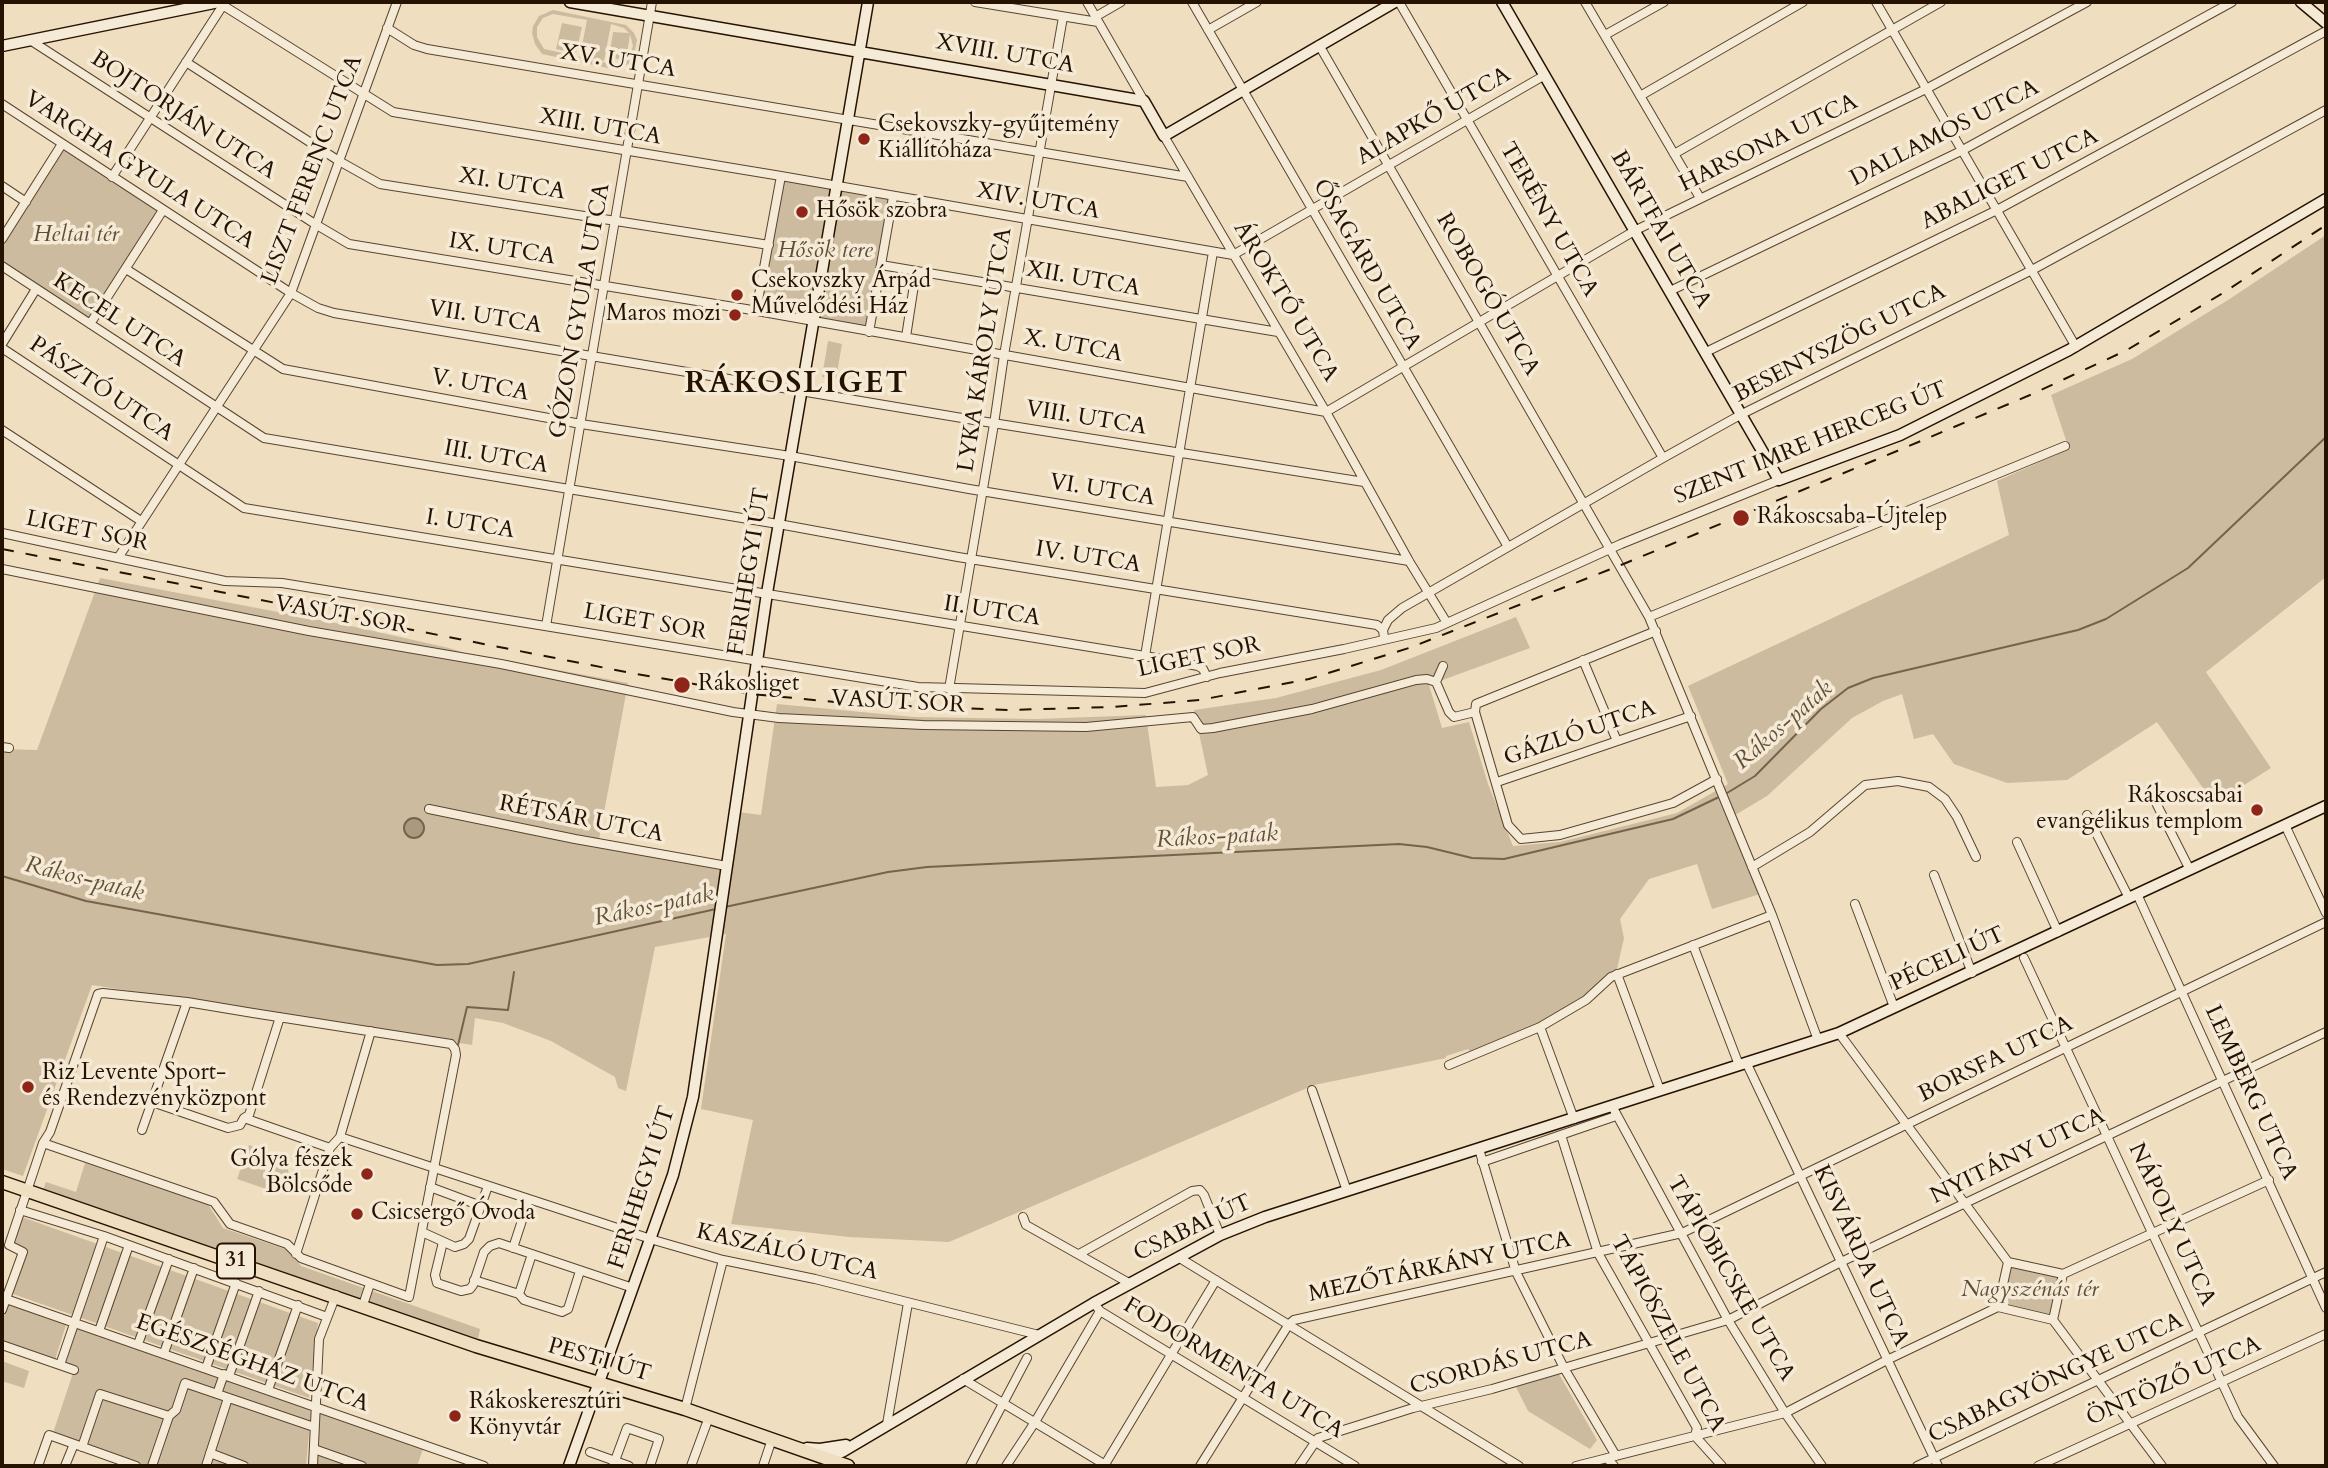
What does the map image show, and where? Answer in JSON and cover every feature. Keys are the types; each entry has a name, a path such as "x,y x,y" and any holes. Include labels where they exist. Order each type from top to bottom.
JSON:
{"main road":[{"name":"PESTI ÚT","path":"2,1182 476,1346 685,1409 771,1443 796,1447 837,1462"}],"street":[{"name":"LISZT FERENC UTCA","path":"118,558 291,293 397,2"},
{"name":"XVIII. UTCA","path":"570,2 1144,100"},
{"name":"GÓZON GYULA UTCA","path":"546,626 652,2"},
{"name":"FERIHEGYI ÚT","path":"569,1466 651,1239 688,1123 756,661 868,2"},
{"path":"975,2 1097,20 1121,2"},
{"name":"ÁROKTŐ UTCA","path":"1087,2 1447,623"},
{"name":"ŐSAGÁRD UTCA","path":"1192,2 1508,547"},
{"path":"1208,30 1256,2"},
{"path":"1164,136 1397,2"},
{"name":"TERÉNY UTCA","path":"1397,2 1663,458"},
{"name":"BÁRTFAI UTCA","path":"1502,2 1779,480"},
{"path":"1585,2 1700,198"},
{"path":"1605,35 1664,2"},
{"path":"1640,96 1804,2"},
{"path":"1876,2 2076,347"},
{"path":"1674,154 1941,2"},
{"name":"HARSONA UTCA","path":"1326,412 1636,230 1926,89 2087,2"},
{"name":"DALLAMOS UTCA","path":"1670,291 1961,151 2232,2"},
{"path":"2301,2 2326,22"},
{"path":"2,46 222,3"},
{"path":"112,177 222,3"},
{"name":"XIII. UTCA","path":"222,3 393,111 836,187"},
{"name":"LYKA KÁROLY UTCA","path":"949,690 1063,17"},
{"name":"XV. UTCA","path":"387,28 427,49 1188,177"},
{"name":"ABALIGET UTCA","path":"1706,352 1997,210 2326,31"},
{"name":"BOJTORJÁN UTCA","path":"30,40 314,224"},
{"name":"ROBOGÓ UTCA","path":"1320,45 1649,617 1772,915 1818,1040"},
{"name":"XI. UTCA","path":"186,62 339,161 380,184 769,245"},
{"name":"ALAPKŐ UTCA","path":"1233,256 1545,75"},
{"name":"VARGHA GYULA UTCA","path":"2,104 291,293"},
{"name":"BESENYSZÖG UTCA","path":"1384,634 1388,620 1402,608 1742,414 2032,270 2326,110"},
{"path":"2,239 62,144"},
{"path":"756,311 781,176"},
{"path":"2,186 26,202"},
{"name":"XIV. UTCA","path":"836,187 1233,256"},
{"path":"869,332 893,197"},
{"name":"SZENT IMRE HERCEG ÚT","path":"1447,623 1611,548 1779,480 1900,435 2076,347 2326,199"},
{"path":"90,324 163,210"},
{"name":"IX. UTCA","path":"314,224 349,244 813,322"},
{"path":"1144,656 1213,252"},
{"name":"XII. UTCA","path":"881,265 1278,332"},
{"name":"KECEL UTCA","path":"2,266 215,407"},
{"name":"V. UTCA","path":"126,269 283,369 581,424 790,456"},
{"path":"906,337 916,272"},
{"path":"2,346 36,289"},
{"name":"VII. UTCA","path":"291,293 318,308 334,313 801,390"},
{"name":"X. UTCA","path":"813,322 1326,412"},
{"name":"PÁSZTÓ UTCA","path":"2,346 178,465"},
{"name":"VIII. UTCA","path":"801,390 994,424 1364,482"},
{"name":"III. UTCA","path":"215,407 264,438 778,524"},
{"path":"2,430 141,522"},
{"path":"1649,617 2065,446"},
{"name":"VI. UTCA","path":"790,456 983,492 1409,561"},
{"name":"I. UTCA","path":"178,465 244,508 767,593"},
{"name":"IV. UTCA","path":"778,524 971,560 1377,625 1384,634"},
{"name":"LIGET SOR","path":"2,533 225,581 282,583 949,690 1145,693 1206,677 1344,649 1384,634 1447,623"},
{"name":"VASÚT SOR","path":"2,569 296,628 491,662 641,695 779,718 923,725 1086,727 1194,717 1201,729 1312,709 1416,680 1436,682"},
{"name":"II. UTCA","path":"767,593 1198,666 1206,677"},
{"path":"1443,666 1436,682 1448,712 1454,718 1583,660 1656,631"},
{"path":"1583,660 1617,741"},
{"path":"1476,708 1497,782"},
{"name":"GÁZLÓ UTCA","path":"1691,716 1497,782 1508,825 1521,839 1560,835 1672,803 1718,782"},
{"path":"1752,867 1810,832 1865,785 1898,781 1929,787 1945,799 1957,817 1976,858"},
{"path":"2148,789 2190,870"},
{"name":"PÉCELI ÚT","path":"1574,1119 1614,1111 1660,1090 1839,1033 2326,806"},
{"name":"RÉTSÁR UTCA","path":"429,809 727,866"},
{"name":"LEMBERG UTCA","path":"2087,815 2133,896 2181,990 2326,1308"},
{"path":"2285,825 2326,913"},
{"path":"2017,842 2058,932"},
{"path":"1934,875 1972,973"},
{"path":"1855,904 1895,1007"},
{"path":"1449,1065 1541,1027 1586,1000 1616,974 1772,915"},
{"name":"BORSFA UTCA","path":"1682,1233 2326,922"},
{"name":"KISVÁRDA UTCA","path":"1693,945 1743,1064 1800,1176 1936,1462"},
{"name":"NÁPOLY UTCA","path":"2024,958 2238,1417 2274,1466"},
{"path":"1616,974 1660,1090"},
{"path":"2,1310 23,1252 9,1245 43,1143 52,1125 98,994 187,1002 451,1044 455,1049 409,1297 309,1262 287,1244 230,1224 214,1202 43,1143"},
{"path":"142,1129 187,1002"},
{"path":"152,1102 229,1128 240,1125 249,1115 279,1017"},
{"path":"1541,1027 1574,1119"},
{"path":"296,1254 330,1148 340,1137 371,1031"},
{"name":"NYITÁNY UTCA","path":"1728,1320 1841,1262 2326,1032"},
{"path":"1839,1033 2008,1262 2063,1274 2269,1180"},
{"path":"1312,1090 1348,1191"},
{"path":"1482,1162 1561,1135 1614,1111"},
{"name":"TÁPIÓBICSKE UTCA","path":"1614,1111 1728,1320 1785,1413 1822,1466"},
{"path":"244,1118 330,1148"},
{"name":"CSABAI ÚT","path":"837,1462 859,1442 887,1424 1038,1335 1097,1307 1129,1283 1220,1235 1265,1217 1574,1119"},
{"name":"TÁPIÓSZELE UTCA","path":"1561,1135 1598,1253 1697,1428 1696,1436 1721,1466"},
{"name":"KASZÁLÓ UTCA","path":"340,1137 651,1239 1038,1335"},
{"path":"1479,1149 1516,1272 1614,1466"},
{"path":"422,1231 455,1247 464,1244 468,1240 488,1186"},
{"path":"430,1187 481,1206"},
{"path":"1079,1254 1192,1191 1200,1190 1204,1195 1220,1235"},
{"path":"513,1248 530,1199"},
{"path":"20,1210 104,1236 327,1317"},
{"path":"1023,1217 1026,1225 1129,1283"},
{"name":"MEZŐTÁRKÁNY UTCA","path":"1200,1466 1294,1320 1682,1233"},
{"path":"60,1365 104,1236"},
{"path":"443,1242 435,1275 437,1283 461,1291 470,1289 484,1252 489,1246 499,1243 633,1288"},
{"path":"99,1331 129,1245"},
{"path":"520,1291 532,1254"},
{"path":"1178,1257 1519,1466"},
{"path":"138,1344 169,1259"},
{"path":"685,1409 723,1259"},
{"path":"1998,1307 2008,1262"},
{"path":"164,1353 194,1268"},
{"path":"474,1280 519,1294 524,1300 562,1312 568,1309 580,1271"},
{"name":"CSABAGYÖNGYE UTCA","path":"1917,1466 1936,1462 2097,1381 2326,1272"},
{"path":"2053,1320 2063,1274"},
{"path":"963,1379 1105,1466 1216,1280"},
{"path":"206,1368 236,1283"},
{"path":"363,1305 370,1284"},
{"path":"217,1394 259,1291"},
{"path":"313,1466 319,1339 336,1296"},
{"name":"EGÉSZSÉGHÁZ UTCA","path":"6,1299 484,1466"},
{"path":"887,1424 908,1303"},
{"path":"268,1390 299,1305"},
{"path":"1006,1466 1035,1422 1097,1307"},
{"name":"FODORMENTA UTCA","path":"1097,1307 1355,1466"},
{"path":"1576,1466 1785,1413 1998,1307 2053,1320 2162,1466"},
{"name":"CSORDÁS UTCA","path":"1315,1441 1413,1408 1564,1368 1728,1320"},
{"name":"ÖNTÖZŐ UTCA","path":"2038,1466 2326,1334"},
{"path":"2,1345 74,1370"},
{"path":"970,1466 1027,1358"},
{"name":"EGÉSZSÉGHÁZ UTCA","path":"169,1416 176,1410 185,1383 314,1427"},
{"path":"65,1466 78,1446 100,1394 169,1416 154,1466"},
{"path":"205,1466 228,1398"},
{"path":"691,1466 709,1417"},
{"path":"614,1464 627,1428 659,1439 650,1466"},
{"path":"38,1466 49,1435 136,1466"},
{"path":"1298,1466 1315,1441"},
{"name":"CSABAI ÚT","path":"796,1447 828,1449 859,1442"},
{"path":"762,1466 771,1443"},
{"path":"314,1449 362,1466"},
{"path":"590,1452 614,1464 628,1466"},
{"path":"210,1453 244,1466"}],"green space":[{"path":"553,10 626,25 637,40 633,60 617,70 542,54 532,33 539,16","holes":["553,14 587,20 580,56 604,61 611,24 624,28 629,33 613,32 609,58 626,60 630,34 633,46 626,62 616,65 544,49 537,37 537,27 543,18"]},
{"path":"562,23 582,27 576,53 556,49"},
{"name":"Heltai tér","path":"62,144 163,210 90,324 2,266 2,239"},
{"name":"Hősök tere","path":"781,176 893,197 869,332 756,311"},
{"path":"2326,235 2326,577 2206,672 2271,768 2214,804 2157,722 2067,780 2007,783 1954,764 1933,734 1914,739 1902,694 1852,718 1767,796 1730,818 1760,894 1712,909 1697,864 1649,879 1620,919 1624,938 1617,969 1584,998 1541,1024 1472,1054 1468,1049 1446,1058 1314,1085 949,1242 849,1237 731,1224 753,1120 701,1109 726,934 655,947 626,1091 618,1088 615,1077 551,1041 503,1023 475,1018 472,1045 92,985 23,1176 2,1169 2,749 37,750 100,578 351,626 488,659 628,683 598,845 722,867 730,811 761,815 777,704 914,717 1036,719 1146,715 1156,787 1188,785 1208,775 1194,710 1276,698 1381,670 1516,617 1530,648 1429,685 1442,728 1469,722 1488,784 1513,846 1560,842 1677,813 1728,784 1688,686 2009,535 1997,481 2069,449 2051,395 2132,359"},
{"path":"828,341 842,344 836,379 822,377"},
{"path":"249,1145 281,1156 286,1162 289,1174 280,1187 269,1190 237,1179"},
{"path":"85,1163 208,1204 223,1228 288,1250 301,1266 480,1329 478,1339 43,1190 46,1182 76,1192"},
{"path":"22,1217 318,1323 309,1398 13,1294 28,1250 13,1243"},
{"name":"Nagyszénás tér","path":"2008,1262 2063,1274 2053,1320 1998,1307"},
{"path":"8,1304 66,1325 55,1360 2,1340 2,1323"},
{"path":"77,1327 308,1408 311,1413 306,1466 143,1466 53,1433 75,1367 64,1363"},
{"path":"2,1361 29,1371 24,1388 2,1381"},
{"path":"1559,1374 1597,1440 1590,1449 1528,1411 1516,1387"},
{"path":"320,1411 423,1449 417,1466 317,1466"}],"shaded area":[{"path":"414,818 421,821 424,828 421,835 414,838 407,835 404,828 407,821"}],"waterway":[{"name":"Rákos-patak","path":"1727,793 1755,776 1821,709 1848,688 1873,678 2078,630 2106,619 2188,568 2326,437"},
{"name":"Rákos-patak","path":"725,907 888,872 927,867 1399,844 1427,847 1472,858 1504,859 1673,819 1719,797"},
{"name":"Rákos-patak","path":"2,876 86,901 437,965 468,964 716,909"},
{"path":"458,1045 467,1007 508,1010 514,972"}],"railway":[{"path":"2,549 631,673 752,694 856,704 1010,710 1112,707 1200,700 1309,679 1409,648 1621,565 2030,395 2127,350 2223,293 2326,225"}],"place":[{"name":"Csekovszky-gyűjtemény Kiállítóháza","path":"864,139"},
{"name":"Hősök szobra","path":"802,212"},
{"name":"Csekovszky Árpád Művelődési Ház","path":"737,295"},
{"name":"Maros mozi","path":"735,315"},
{"name":"Rákoscsaba-Újtelep","path":"1741,518"},
{"name":"Rákosliget","path":"682,685"},
{"name":"Rákoscsabai evangélikus templom","path":"2257,810"},
{"name":"Riz Levente Sport- és Rendezvényközpont","path":"28,1087"},
{"name":"Gólya fészek Bölcsőde","path":"367,1174"},
{"name":"Csicsergő Óvoda","path":"357,1214"},
{"name":"Rákoskeresztúri Könyvtár","path":"455,1416"}],"district":[{"name":"RÁKOSLIGET","path":"797,385"}]}
